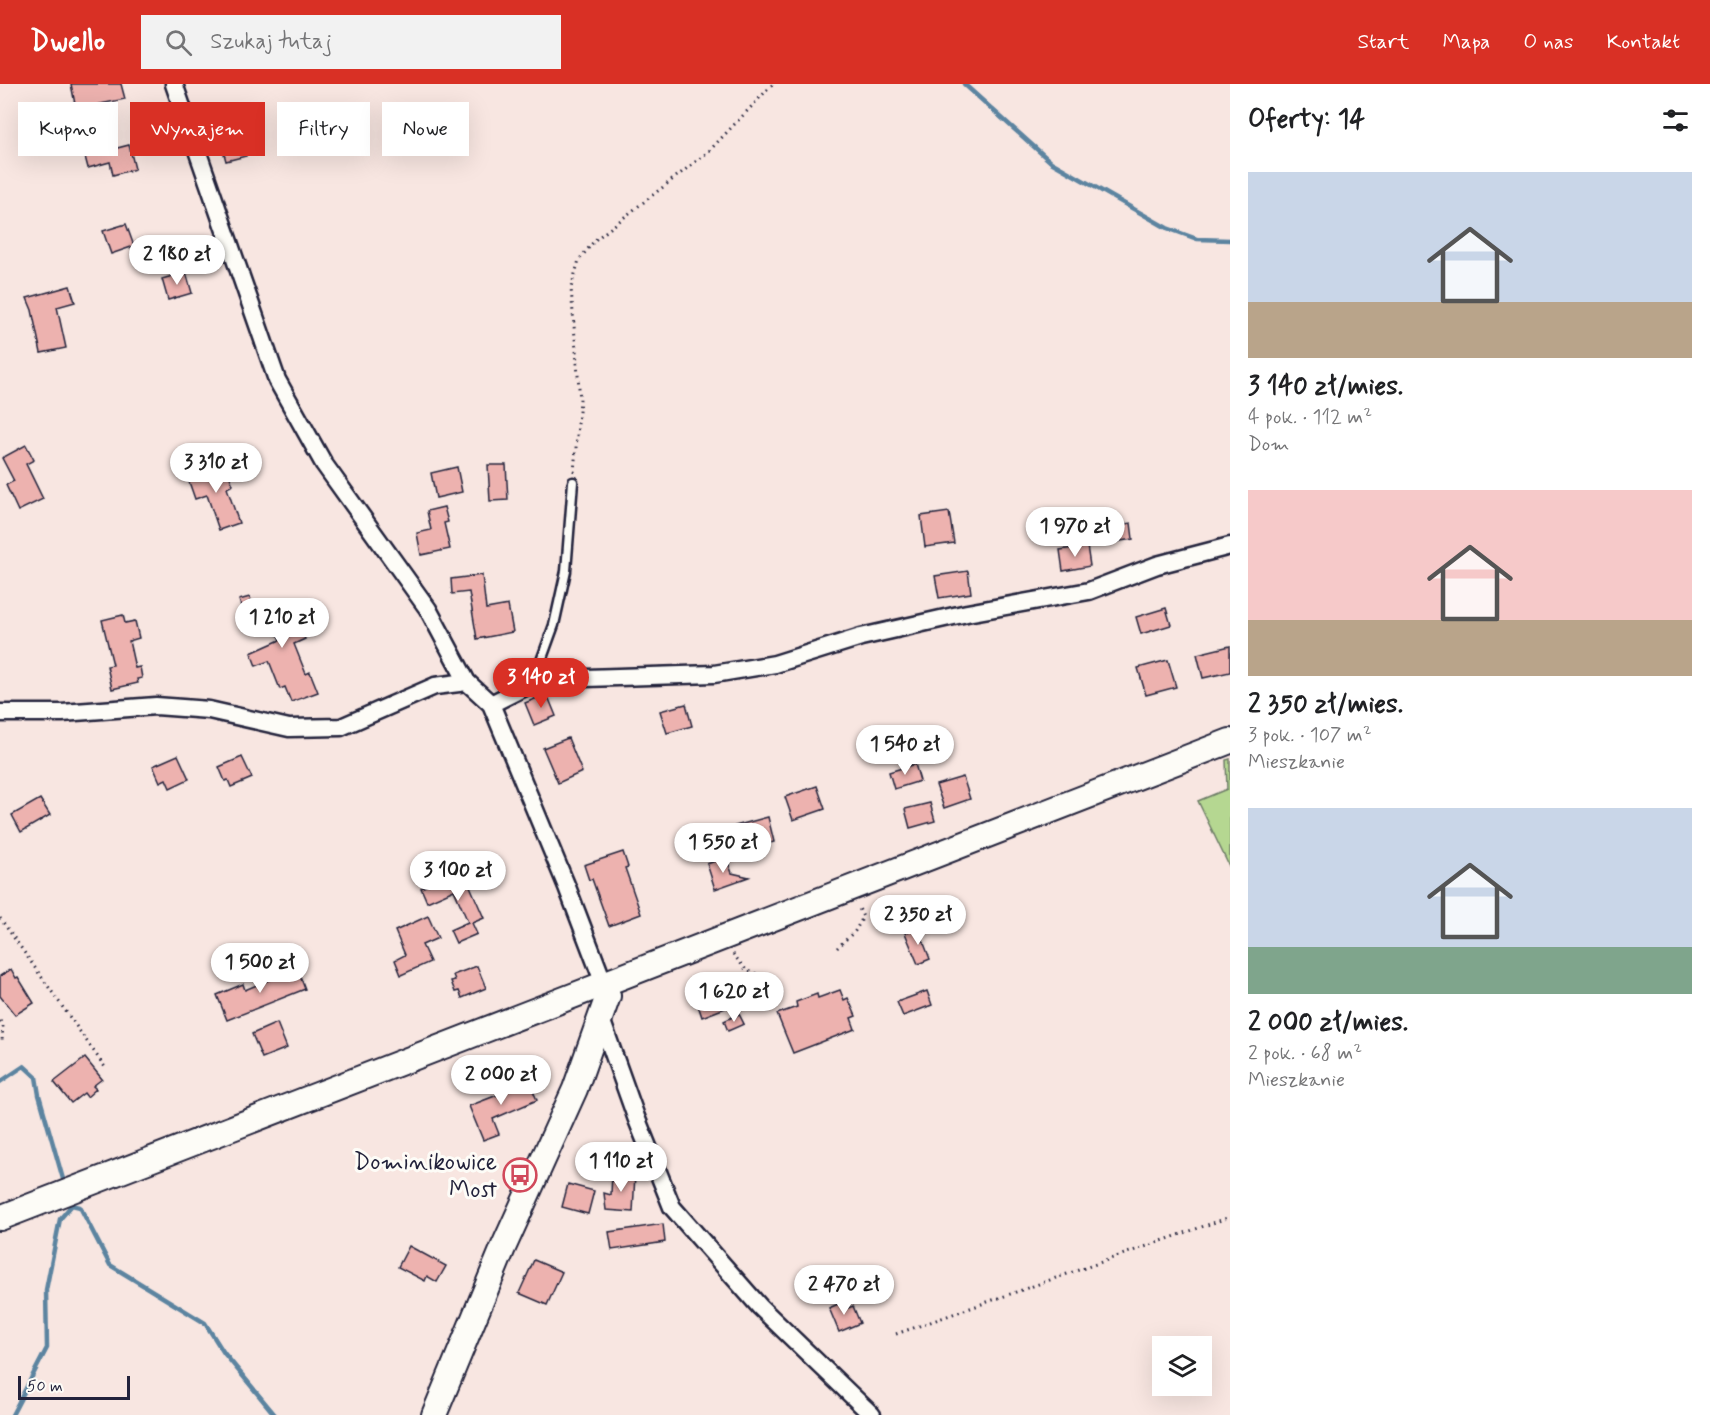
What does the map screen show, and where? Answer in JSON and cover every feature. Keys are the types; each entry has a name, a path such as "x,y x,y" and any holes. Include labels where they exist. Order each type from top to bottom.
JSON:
{"main road":[{"path":"0,1218 1230,741"},
{"path":"434,1415 503,1248 575,1089 608,996 604,984"}],"street":[{"path":"174,84 277,380 324,464 428,609 467,681 491,705 567,887 604,984"},
{"path":"491,705 533,683 554,679 714,674 775,664 872,635 967,613 1089,591 1157,565 1230,546"},
{"path":"0,713 62,713 156,706 209,710 289,728 341,727 435,686 467,681"},
{"path":"601,1019 672,1208 760,1307 872,1415"}],"lane":[{"path":"533,683 554,625 566,572 573,482"}],"path":[{"path":"573,482 580,400 571,288 579,260 595,240 708,152 773,84"},
{"path":"837,948 855,931 862,917 850,888"},
{"path":"0,918 107,1070"},
{"path":"726,936 734,956 747,971 764,976"},
{"path":"0,1021 3,1025 0,1043"},
{"path":"896,1334 1230,1217"}],"green space":[{"path":"1230,759 1230,868 1198,801 1227,789 1226,760"}],"building":[{"path":"71,84 121,84 125,99 110,102 75,102"},
{"path":"129,145 135,169 113,175 110,162 88,168 85,156 118,156 118,148"},
{"path":"225,156 246,156 226,161"},
{"path":"126,224 134,246 111,254 103,231"},
{"path":"156,247 162,262 140,269 135,254"},
{"path":"186,272 192,293 168,300 162,279"},
{"path":"70,286 75,302 57,307 66,348 41,353 32,310 27,298"},
{"path":"26,445 34,460 26,464 43,499 18,511 6,485 14,481 2,458"},
{"path":"224,461 233,485 227,488 239,523 219,530 207,495 195,499 188,479 214,469 212,465"},
{"path":"488,465 506,465 508,500 490,501"},
{"path":"457,467 462,492 436,498 431,473"},
{"path":"444,507 448,522 444,523 450,549 421,555 417,533 431,530 427,511"},
{"path":"949,512 954,543 925,547 921,516"},
{"path":"1131,523 1133,539 1095,545 1093,529"},
{"path":"1087,546 1090,566 1063,571 1060,550"},
{"path":"968,571 971,593 939,598 935,576"},
{"path":"482,575 486,609 508,605 513,632 477,639 469,592 452,594 451,579"},
{"path":"250,597 255,612 284,600 294,622 298,620 305,639 294,644 306,674 310,672 318,692 291,702 285,687 280,689 269,661 256,666 251,653 280,640 272,619 248,627 239,600"},
{"path":"1166,608 1171,625 1141,634 1136,617"},
{"path":"123,615 125,623 135,621 139,638 129,641 135,668 140,667 142,678 137,679 138,683 112,689 107,666 113,665 102,620"},
{"path":"1230,646 1230,672 1203,678 1197,654"},
{"path":"1168,660 1176,687 1146,695 1138,668"},
{"path":"547,694 556,716 534,725 525,703"},
{"path":"686,704 692,726 667,733 660,711"},
{"path":"568,738 582,772 558,783 543,748"},
{"path":"178,755 189,779 170,788 166,779 160,782 153,766"},
{"path":"242,757 252,778 231,787 228,780 225,781 219,767"},
{"path":"915,764 920,781 894,789 889,772"},
{"path":"963,777 970,799 944,808 936,785"},
{"path":"817,786 825,809 793,820 785,797"},
{"path":"40,799 50,815 21,832 12,815"},
{"path":"930,803 935,821 910,828 905,809"},
{"path":"768,817 774,842 742,851 735,826"},
{"path":"623,852 628,867 625,868 641,914 609,926 592,879 589,880 584,865"},
{"path":"726,857 732,873 749,877 715,889 707,864"},
{"path":"463,870 484,918 472,923 477,934 456,943 450,930 468,922 454,890 427,902 421,888"},
{"path":"428,916 438,938 422,945 430,962 401,975 395,960 405,955 395,931"},
{"path":"918,928 930,959 918,964 905,933"},
{"path":"477,966 486,988 462,998 459,991 455,992 451,981 455,980 453,975"},
{"path":"297,968 305,989 227,1020 217,995 243,984 245,990"},
{"path":"11,969 34,1003 15,1015 0,996 0,976"},
{"path":"718,988 725,1008 702,1017 695,996"},
{"path":"840,990 844,1000 848,998 856,1016 851,1018 855,1029 793,1053 777,1014 797,1007 796,1002 817,994 818,998"},
{"path":"927,991 932,1005 903,1016 897,1002"},
{"path":"739,1014 744,1024 728,1031 724,1021"},
{"path":"277,1023 287,1048 262,1058 252,1034"},
{"path":"85,1058 102,1079 93,1086 96,1089 87,1097 84,1093 71,1103 54,1082"},
{"path":"527,1077 537,1100 493,1119 499,1134 483,1140 469,1106 500,1094 498,1090"},
{"path":"612,1173 635,1174 633,1212 606,1210 604,1193 611,1195"},
{"path":"568,1184 594,1191 588,1214 562,1207"},
{"path":"663,1224 665,1242 612,1250 609,1232"},
{"path":"409,1246 446,1266 437,1282 427,1276 425,1281 398,1267"},
{"path":"534,1260 562,1272 547,1305 519,1293"},
{"path":"845,1301 848,1308 853,1306 860,1323 839,1332 829,1308"}],"waterway":[{"path":"964,84 1051,162 1167,228 1197,239 1230,240"},
{"path":"0,1082 24,1066 36,1077 63,1179"},
{"path":"12,1415 47,1348 46,1290 60,1219 72,1205 80,1207 110,1265 205,1323 224,1353 275,1415"}],"place":[{"name":"Dominikowice Most","path":"520,1175"}]}
